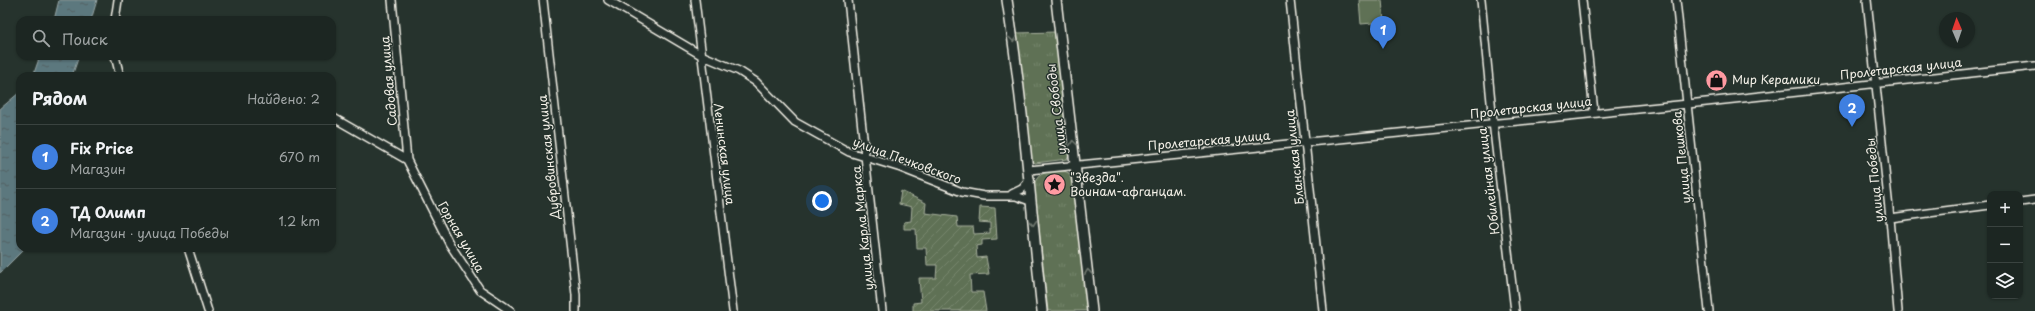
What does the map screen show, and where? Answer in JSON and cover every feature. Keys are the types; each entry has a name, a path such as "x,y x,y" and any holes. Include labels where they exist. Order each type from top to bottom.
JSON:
{"main road":[{"path":"1007,0 1029,170 1030,201 1042,311"},
{"name":"улица Свободы","path":"1056,0 1092,311"}],"street":[{"path":"116,16 118,0"},
{"name":"Садовая улица","path":"392,0 407,160"},
{"name":"Дубровинская улица","path":"543,0 576,295 576,311"},
{"name":"улица Печковского","path":"608,0 701,55 739,71 756,82 795,122 849,152 901,168 962,192 984,196 1016,196 1030,201"},
{"name":"Ленинская улица","path":"695,0 733,311"},
{"name":"улица Карла Маркса","path":"848,0 882,311"},
{"name":"Бланская улица","path":"1290,0 1323,311"},
{"name":"Юбилейная улица","path":"1481,0 1493,122 1515,311"},
{"path":"1582,0 1594,112"},
{"name":"улица Пешкова","path":"1676,0 1709,311"},
{"name":"улица Победы","path":"1867,0 1890,218 1898,311"},
{"path":"116,60 119,72"},
{"name":"Пролетарская улица","path":"1029,170 1304,143 1493,122 1688,104 2035,66"},
{"path":"336,119 407,160"},
{"name":"Горная улица","path":"407,160 449,243 480,290 511,311"},
{"path":"1004,197 1016,193 1030,180"},
{"path":"2023,202 2035,200"},
{"path":"1890,218 1987,206"},
{"path":"189,252 208,311"}],"green space":[{"path":"1359,0 1382,0 1384,22 1361,24"},
{"path":"1056,32 1069,154 1067,159 1035,163 1031,159 1017,33"},
{"path":"1064,171 1069,173 1073,182 1088,311 1048,311 1034,186 1038,177 1045,173"},
{"path":"901,191 926,203 925,213 957,217 958,227 973,227 974,234 990,233 990,223 979,222 980,207 995,208 997,239 982,240 982,245 976,246 977,258 986,257 989,274 970,275 971,292 983,292 986,311 913,311 913,303 921,302 919,278 936,278 937,265 927,265 926,248 917,248 916,229 904,229 904,222 911,221 912,207 899,204"}],"water":[{"path":"59,0 97,0 92,16 55,16"},
{"path":"39,60 78,60 73,72 34,72"},
{"path":"16,95 16,252 21,252 0,273 0,109"}],"place":[{"name":"Fix Price","path":"1383,49"},
{"name":"Мир Керамики","path":"1717,80"},
{"name":"ТД Олимп","path":"1852,127"},
{"name":"\"Звезда\". Воинам-афганцам.","path":"1054,185"}]}
